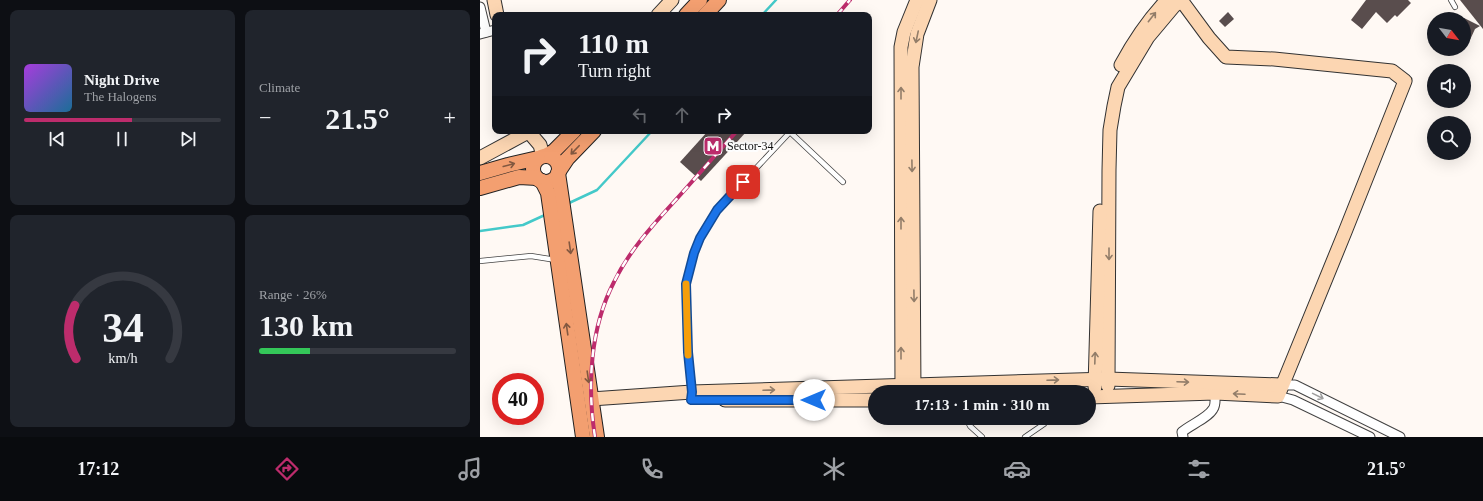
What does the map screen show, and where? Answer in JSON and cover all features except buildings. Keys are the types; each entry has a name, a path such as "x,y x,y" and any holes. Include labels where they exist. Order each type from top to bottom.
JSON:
{"main road":[{"path":"689,12 700,0"},
{"path":"708,12 719,0"},
{"path":"480,173 542,157 554,152 571,134"},
{"path":"480,188 519,177 551,180 567,159 591,134"},
{"path":"542,157 554,159 558,165 597,437"},
{"path":"542,157 533,167 533,172 548,193 583,437"}],"street":[{"path":"494,0 496,12"},
{"path":"661,12 672,0"},
{"path":"908,385 901,47 904,32 917,0"},
{"path":"908,385 912,66 917,34 930,0"},
{"path":"1097,397 1094,379 1105,105 1111,82 1139,34 1155,12 1167,0"},
{"path":"1097,397 1108,379 1110,130 1118,87 1148,37 1174,6 1182,0 1209,38 1226,57 1274,59 1392,71 1404,81 1345,232 1279,391"},
{"path":"480,7 487,32"},
{"path":"480,158 524,134"},
{"path":"531,134 540,145 542,157"},
{"path":"982,385 1108,379 1279,391 1293,400 1370,437"},
{"path":"1097,397 1279,391 1294,385 1400,437"},
{"path":"591,403 691,396 868,390"},
{"path":"1182,437 1182,432 1194,423 1206,417 1214,408 1215,393"},
{"path":"691,396 868,400"}],"lane":[{"path":"1451,0 1455,7"},
{"path":"691,396 686,284 694,253 700,238 717,210 789,134"},
{"path":"793,134 843,182"},
{"path":"480,262 531,256 558,261"},
{"path":"970,425 982,437"},
{"path":"1025,437 1043,425"}],"waterway":[{"path":"765,12 776,0"},
{"path":"567,204 597,190 649,134"},
{"path":"480,231 523,225 547,214"}],"railway":[{"path":"840,12 850,0"},
{"path":"595,437 591,398 592,358 600,318 614,282 626,261 648,232 734,134"}],"slow traffic":[{"path":"686,284 688,355"}],"place":[{"name":"Sector-34","path":"713,146"}],"route":[{"path":"743,182 732,192 717,210 700,238 694,253 686,284 688,352 692,392 691,400 814,400"}]}
